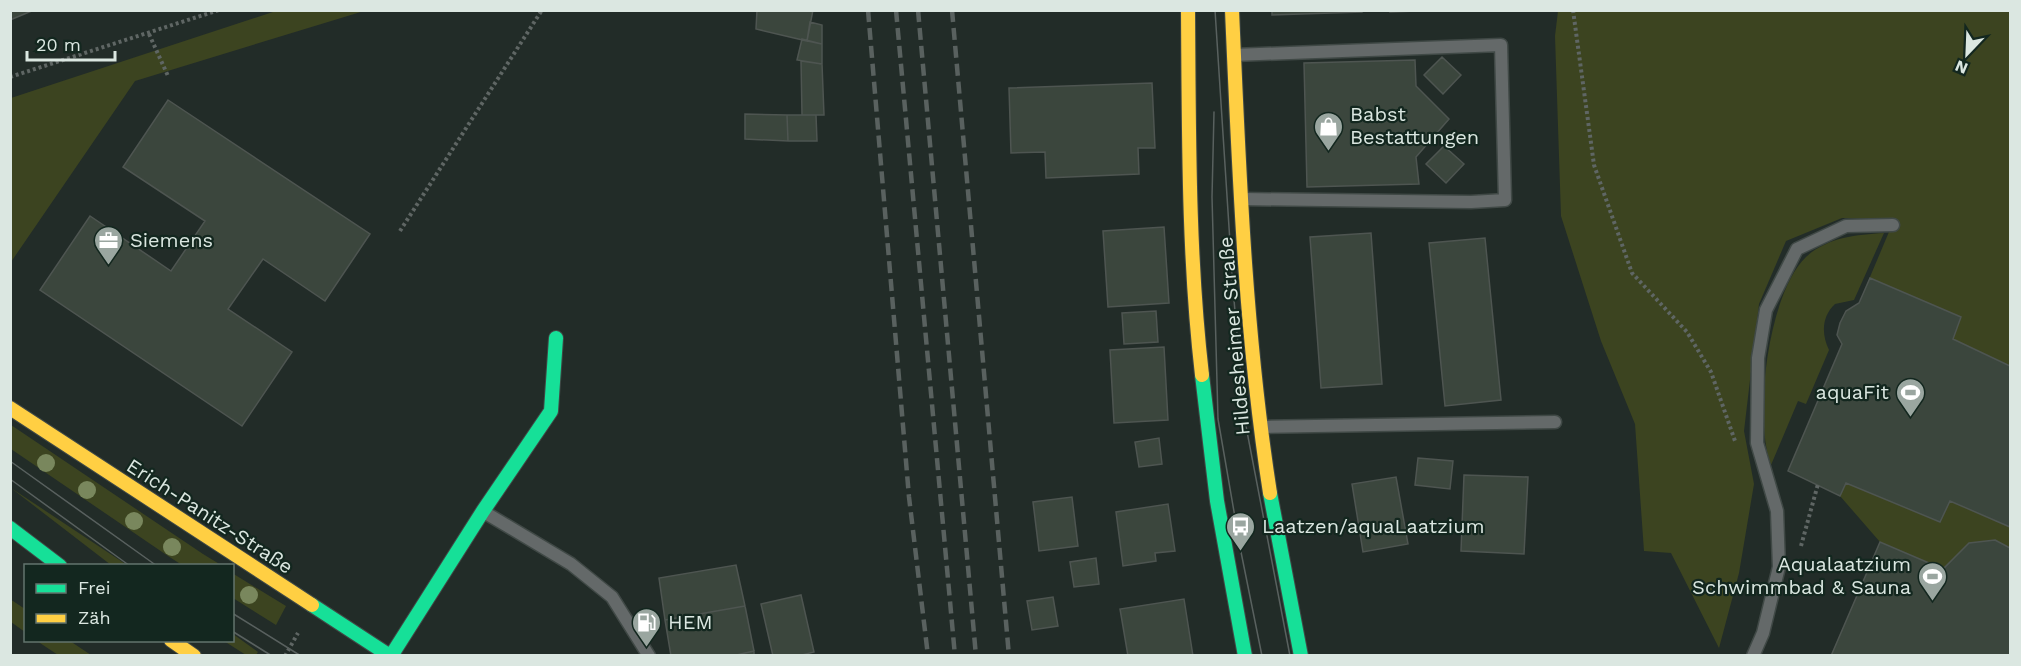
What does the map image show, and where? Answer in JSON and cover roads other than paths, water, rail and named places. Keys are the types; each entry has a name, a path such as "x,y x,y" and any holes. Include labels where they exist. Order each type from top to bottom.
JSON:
{"street":[{"name":"Hildesheimer Straße","path":"1188,10 1189,162 1196,321 1216,501 1245,656"},
{"name":"Hildesheimer Straße","path":"1232,10 1242,199 1261,427 1279,552 1301,656"},
{"path":"390,656 483,511 551,411 556,338"},
{"name":"Erich-Panitz-Straße","path":"10,408 390,656"},
{"path":"10,528 57,564"},
{"path":"174,642 194,656"}],"lane":[{"path":"1234,55 1501,45 1505,200 1471,202 1242,199"},
{"path":"1753,656 1763,633 1779,567 1777,511 1757,443 1758,358 1766,310 1797,249 1846,226 1893,225"},
{"path":"1261,427 1555,422"},
{"path":"483,511 571,564 612,597 649,656"}],"tram line":[{"path":"1215,10 1233,289 1245,421 1290,656"},
{"path":"1214,112 1212,197 1218,419 1262,656"},
{"path":"10,461 154,564"},
{"path":"10,479 127,564"},
{"path":"234,614 301,656"},
{"path":"234,632 272,656"}],"railway":[{"path":"868,10 909,497 928,656"},
{"path":"896,10 955,656"},
{"path":"918,10 976,656"},
{"path":"952,10 1009,656"}],"place":[{"name":"Babst Bestattungen","path":"1329,152"},
{"name":"Siemens","path":"109,266"},
{"name":"aquaFit","path":"1910,418"},
{"name":"Laatzen/aquaLaatzium","path":"1241,552"},
{"name":"Aqualaatzium Schwimmbad & Sauna","path":"1932,602"},
{"name":"HEM","path":"647,648"}]}
